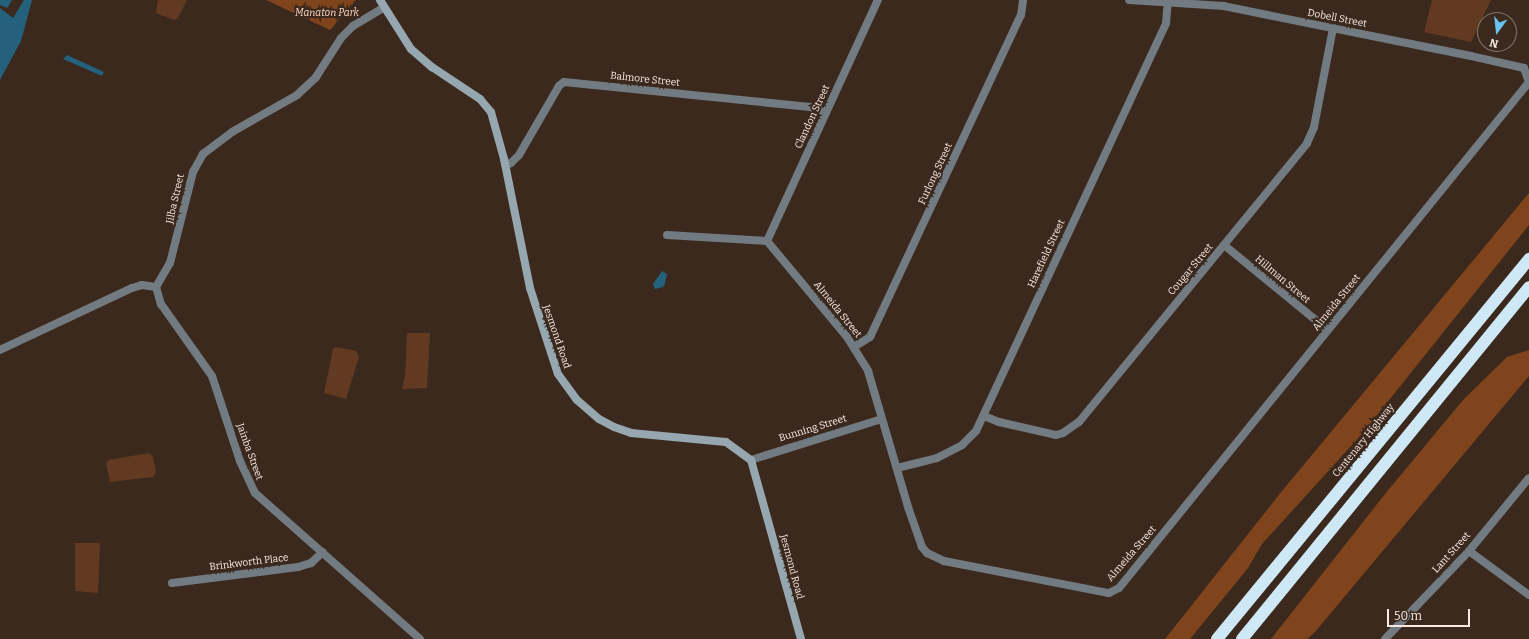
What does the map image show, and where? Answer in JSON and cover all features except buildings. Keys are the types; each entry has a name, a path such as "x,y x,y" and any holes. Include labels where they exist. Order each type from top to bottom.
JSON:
{"highway":[{"name":"Centenary Highway","path":"1217,639 1529,259"},
{"path":"1242,639 1529,287"}],"street":[{"name":"Clandon Street","path":"767,241 878,0"},
{"name":"Furlong Street","path":"854,347 870,337 1021,15 1023,0"},
{"name":"Dobell Street","path":"1129,0 1218,5 1333,28 1524,68 1529,82"},
{"name":"Harefield Street","path":"897,468 937,458 962,444 976,431 1166,23 1168,2"},
{"name":"Jesmond Road","path":"382,4 411,49 432,67 480,99 491,112 505,165 518,236 538,316 558,374 576,400 599,420 631,433 726,442 751,460 800,639"},
{"name":"Jilba Street","path":"156,287 170,263 193,172 203,154 232,132 297,95 316,77 341,38 353,26 382,4"},
{"name":"Cougar Street","path":"984,416 999,422 1056,435 1076,425 1307,143 1314,127 1333,28"},
{"name":"Balmore Street","path":"505,165 511,163 519,155 558,86 564,82 810,106 826,113"},
{"name":"Almeida Street","path":"767,241 854,347 868,371 915,527 927,553 944,561 1109,594 1120,588 1529,82"},
{"path":"667,235 767,241"},
{"name":"Hillman Street","path":"1224,245 1328,330"},
{"path":"0,350 132,288 142,285 156,287"},
{"name":"Jainba Street","path":"156,287 161,304 212,376 252,488 262,501 323,552 420,639"},
{"name":"Bunning Street","path":"751,460 882,419"},
{"name":"Lant Street","path":"1385,639 1469,551 1529,478"},
{"path":"1469,551 1529,595"},
{"name":"Brinkworth Place","path":"172,583 298,567 311,563 323,552"}],"shaded area":[{"path":"158,0 187,0 178,18 174,20 156,13"},
{"path":"1432,0 1491,0 1485,12 1477,12 1477,29 1471,42 1424,32"},
{"path":"407,333 430,333 427,388 402,389 405,376"},
{"path":"336,347 356,351 359,357 346,399 324,393 333,349"},
{"path":"149,453 153,457 156,472 153,477 110,482 106,464 108,460"},
{"path":"75,543 100,543 98,593 75,591"}],"green space":[{"name":"Manaton Park","path":"266,0 356,0 330,30"},
{"path":"1529,193 1529,225 1362,434 1262,544 1248,568 1190,639 1165,639 1282,491"},
{"path":"1529,350 1529,376 1315,632 1307,639 1271,639 1385,494 1463,400 1507,357"}],"water":[{"path":"0,0 32,0 21,41 0,80"},
{"path":"67,55 104,72 102,76 63,59"},
{"path":"662,271 667,274 665,283 663,287 655,289 653,284"}],"pier":[{"path":"12,0 24,0 13,18 0,8 0,5 7,8"}]}
